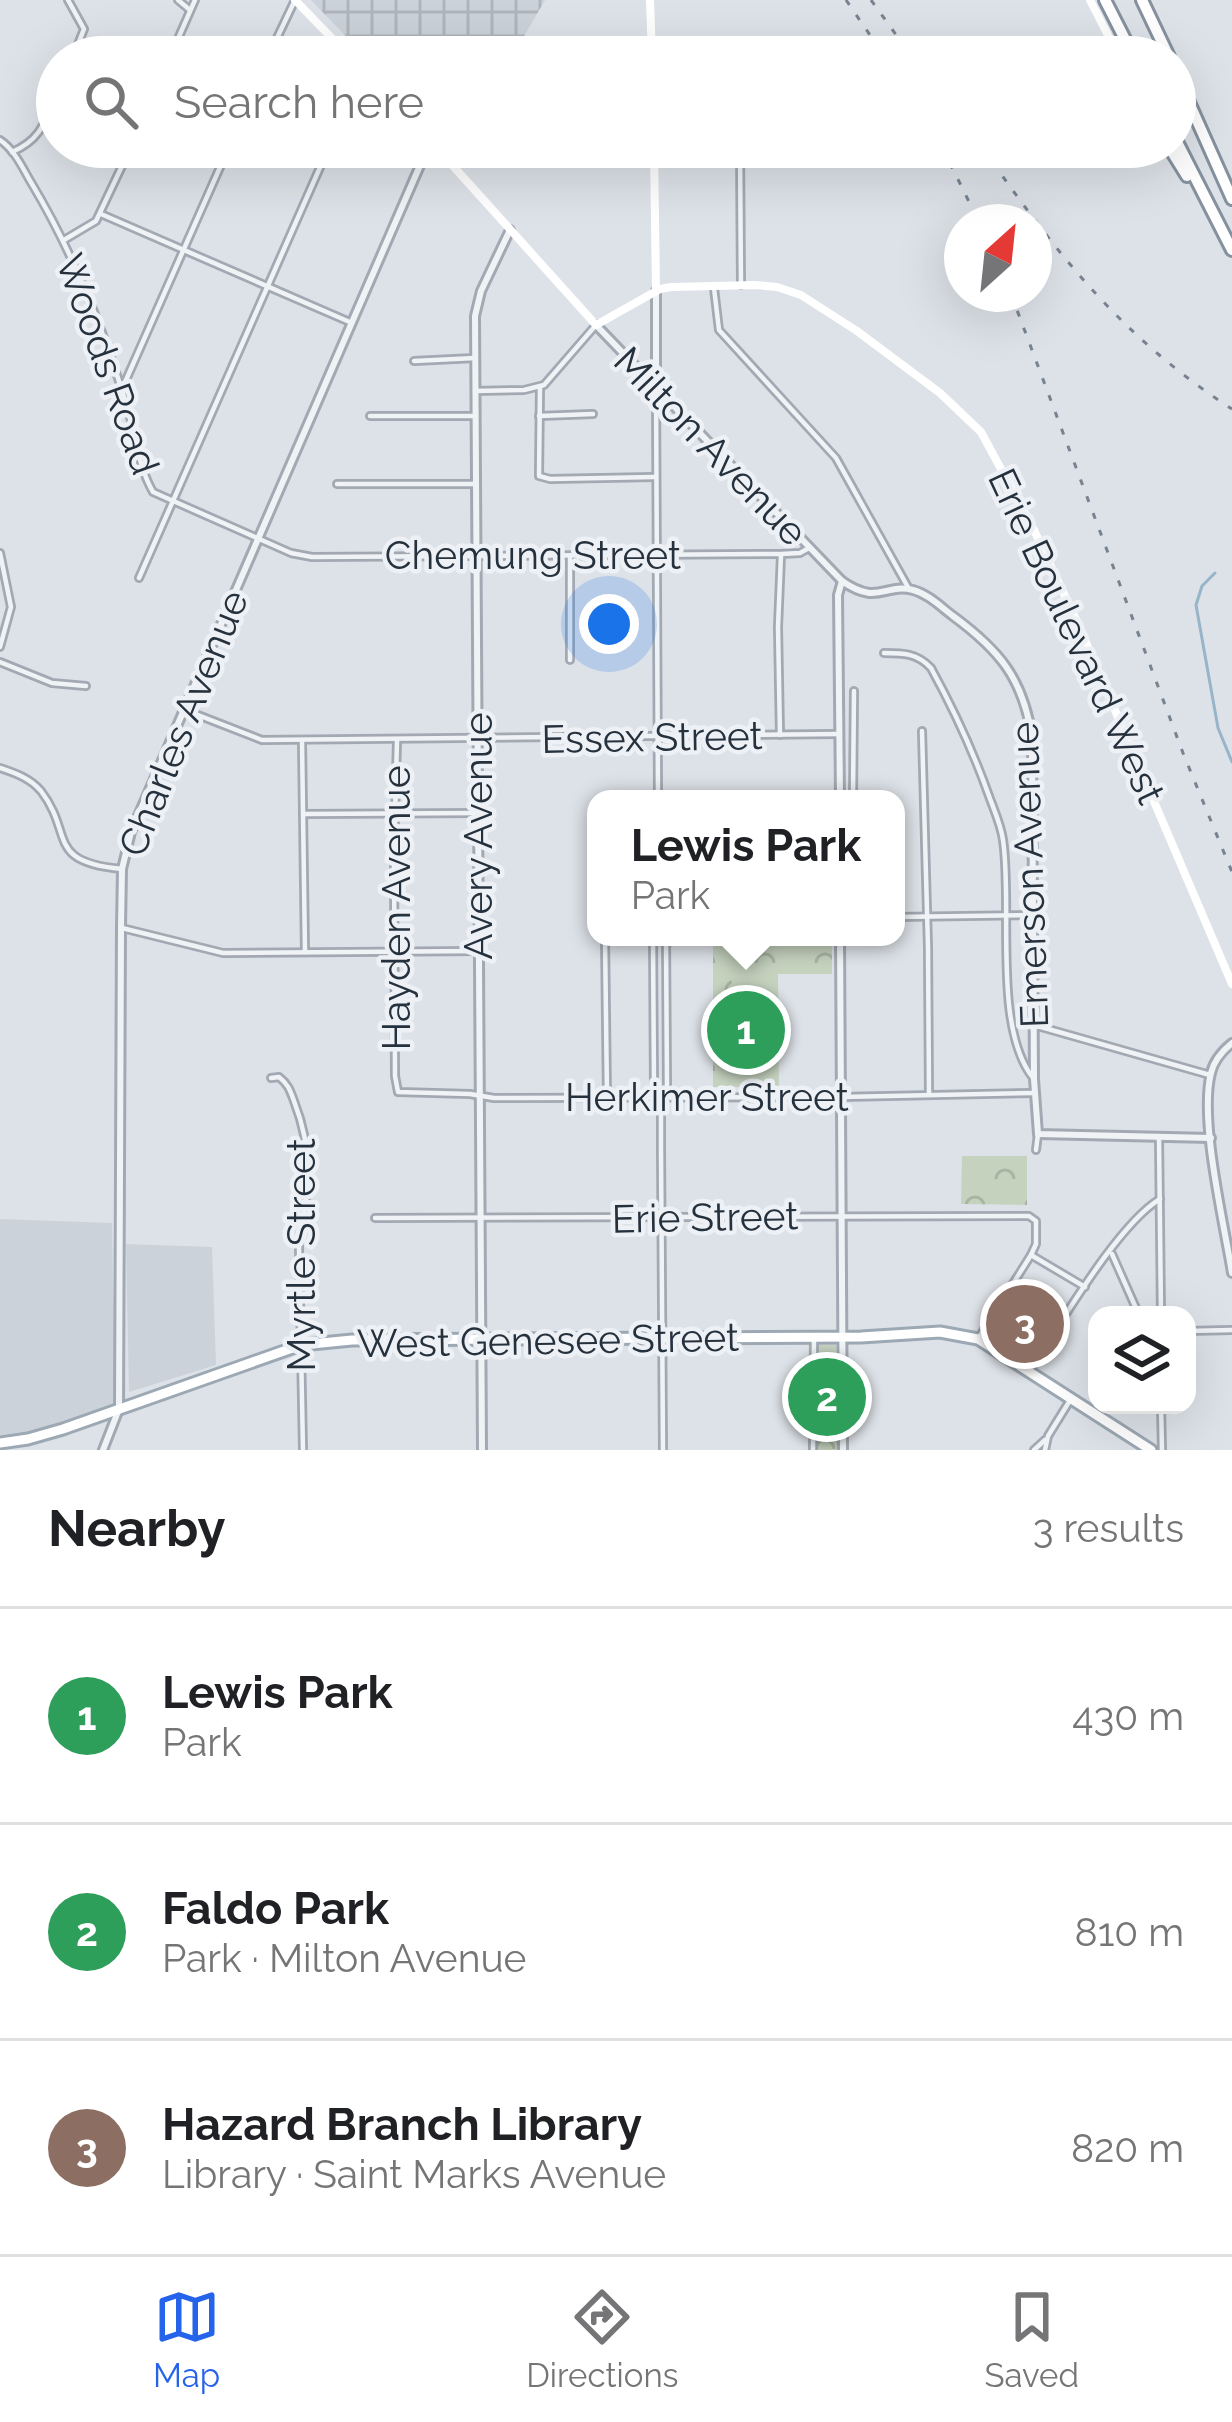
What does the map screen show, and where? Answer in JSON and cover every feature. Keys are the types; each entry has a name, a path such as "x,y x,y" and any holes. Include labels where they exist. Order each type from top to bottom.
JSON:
{"highway":[{"path":"1105,0 1123,36"},
{"path":"1142,0 1158,36"},
{"path":"1196,118 1232,199"},
{"path":"1183,168 1213,213"},
{"path":"1190,168 1232,250"}],"main road":[{"path":"295,0 330,36"},
{"path":"650,0 651,36"},
{"path":"1090,0 1108,36"},
{"name":"Milton Avenue","path":"452,168 596,325"},
{"path":"655,168 656,291"},
{"name":"Erie Boulevard West","path":"596,325 671,287 777,286 819,305 940,393 980,432 1034,530 1078,626 1232,984"},
{"name":"West Genesee Street","path":"1,1445 37,1437 301,1345 352,1340 842,1337 940,1332 978,1339 1151,1450"}],"street":[{"path":"68,0 84,29 81,36"},
{"path":"178,0 190,10"},
{"path":"179,36 195,0"},
{"path":"278,36 295,0"},
{"path":"12,152 36,137"},
{"name":"Woods Road","path":"0,140 12,152 64,240 107,347 153,492 259,538"},
{"path":"64,240 96,221 122,168"},
{"path":"122,391 220,168"},
{"path":"139,578 320,168"},
{"name":"Charles Avenue","path":"119,1409 122,868 130,832 422,168"},
{"path":"740,168 741,285"},
{"path":"101,214 352,323"},
{"name":"Avery Avenue","path":"482,1450 476,308 510,230"},
{"name":"Emerson Avenue","path":"714,285 719,330 836,458 909,589 983,638 1006,663 1022,694 1033,737 1036,1150"},
{"path":"656,291 658,790"},
{"path":"476,391 540,387 596,325"},
{"name":"Milton Avenue","path":"596,325 842,581"},
{"path":"414,361 475,358"},
{"path":"540,387 538,472 544,478 657,477"},
{"path":"539,416 593,414"},
{"path":"370,416 476,416"},
{"path":"338,484 476,484"},
{"name":"Chemung Street","path":"259,538 312,557 781,554 809,548"},
{"path":"0,553 11,607 0,646"},
{"path":"780,735 781,554"},
{"path":"570,556 570,659"},
{"path":"840,790 838,596 842,581 872,595 909,589"},
{"path":"884,653 910,654 928,664 964,731 1003,835 1012,1022 1021,1058 1034,1079"},
{"path":"0,662 52,682 86,686"},
{"path":"853,790 854,692"},
{"name":"Essex Street","path":"184,710 255,740 839,734"},
{"path":"922,731 928,1095"},
{"path":"302,740 305,952"},
{"name":"Hayden Avenue","path":"395,1076 397,740"},
{"path":"0,768 40,790 60,837 75,856 122,868"},
{"path":"303,814 478,813"},
{"path":"905,917 1034,914"},
{"path":"121,927 223,953 479,951"},
{"path":"605,946 607,1097"},
{"path":"653,946 654,1097 661,1114"},
{"path":"662,1450 661,1114 666,1097 666,946"},
{"path":"840,946 843,1450"},
{"path":"1034,1025 1210,1075"},
{"path":"1232,1043 1215,1061 1210,1075 1211,1138 1232,1274"},
{"name":"Herkimer Street","path":"395,1076 401,1094 841,1097 1034,1093"},
{"name":"Myrtle Street","path":"271,1078 285,1079 304,1133 307,1179 300,1226 303,1450"},
{"path":"1038,1134 1211,1138"},
{"path":"1160,1137 1161,1306"},
{"path":"1030,1371 1111,1252 1139,1216 1160,1199"},
{"name":"Erie Street","path":"375,1218 1025,1215 1034,1219 1037,1228 1030,1255"},
{"path":"1111,1252 1134,1306"},
{"path":"978,1339 1030,1255 1085,1287"},
{"path":"1196,1331 1232,1330"},
{"path":"813,1450 814,1337"},
{"path":"1034,1450 1071,1398"},
{"path":"103,1450 119,1409"},
{"path":"1161,1414 1162,1450"},
{"path":"1045,1450 1048,1436"}],"shaded area":[{"path":"311,0 545,0 524,36 346,36"},
{"path":"0,1219 112,1223 115,1406 39,1431 0,1438"},
{"path":"126,1244 212,1247 216,1365 129,1392"}],"green space":[{"path":"713,946 832,946 832,974 778,974 779,1087 713,1087"},
{"path":"731,968 768,968 774,974 771,1007 740,1000"},
{"path":"714,1016 755,1022 769,1034 776,1075 724,1079 715,1070"},
{"path":"962,1156 1027,1156 1027,1205 961,1204"},
{"path":"817,1345 836,1345 837,1450 817,1450"}],"waterway":[{"path":"1215,573 1202,586 1196,605 1218,728 1232,762"}],"railway":[{"path":"846,0 871,36"},
{"path":"871,0 897,36"},
{"path":"952,168 970,204"},
{"path":"997,168 1065,258 1124,323 1232,409"},
{"path":"1018,312 1232,872"}],"place":[{"name":"Lewis Park","path":"746,1030"},
{"name":"Hazard Branch Library","path":"1025,1324"},
{"name":"Faldo Park","path":"827,1397"}]}
